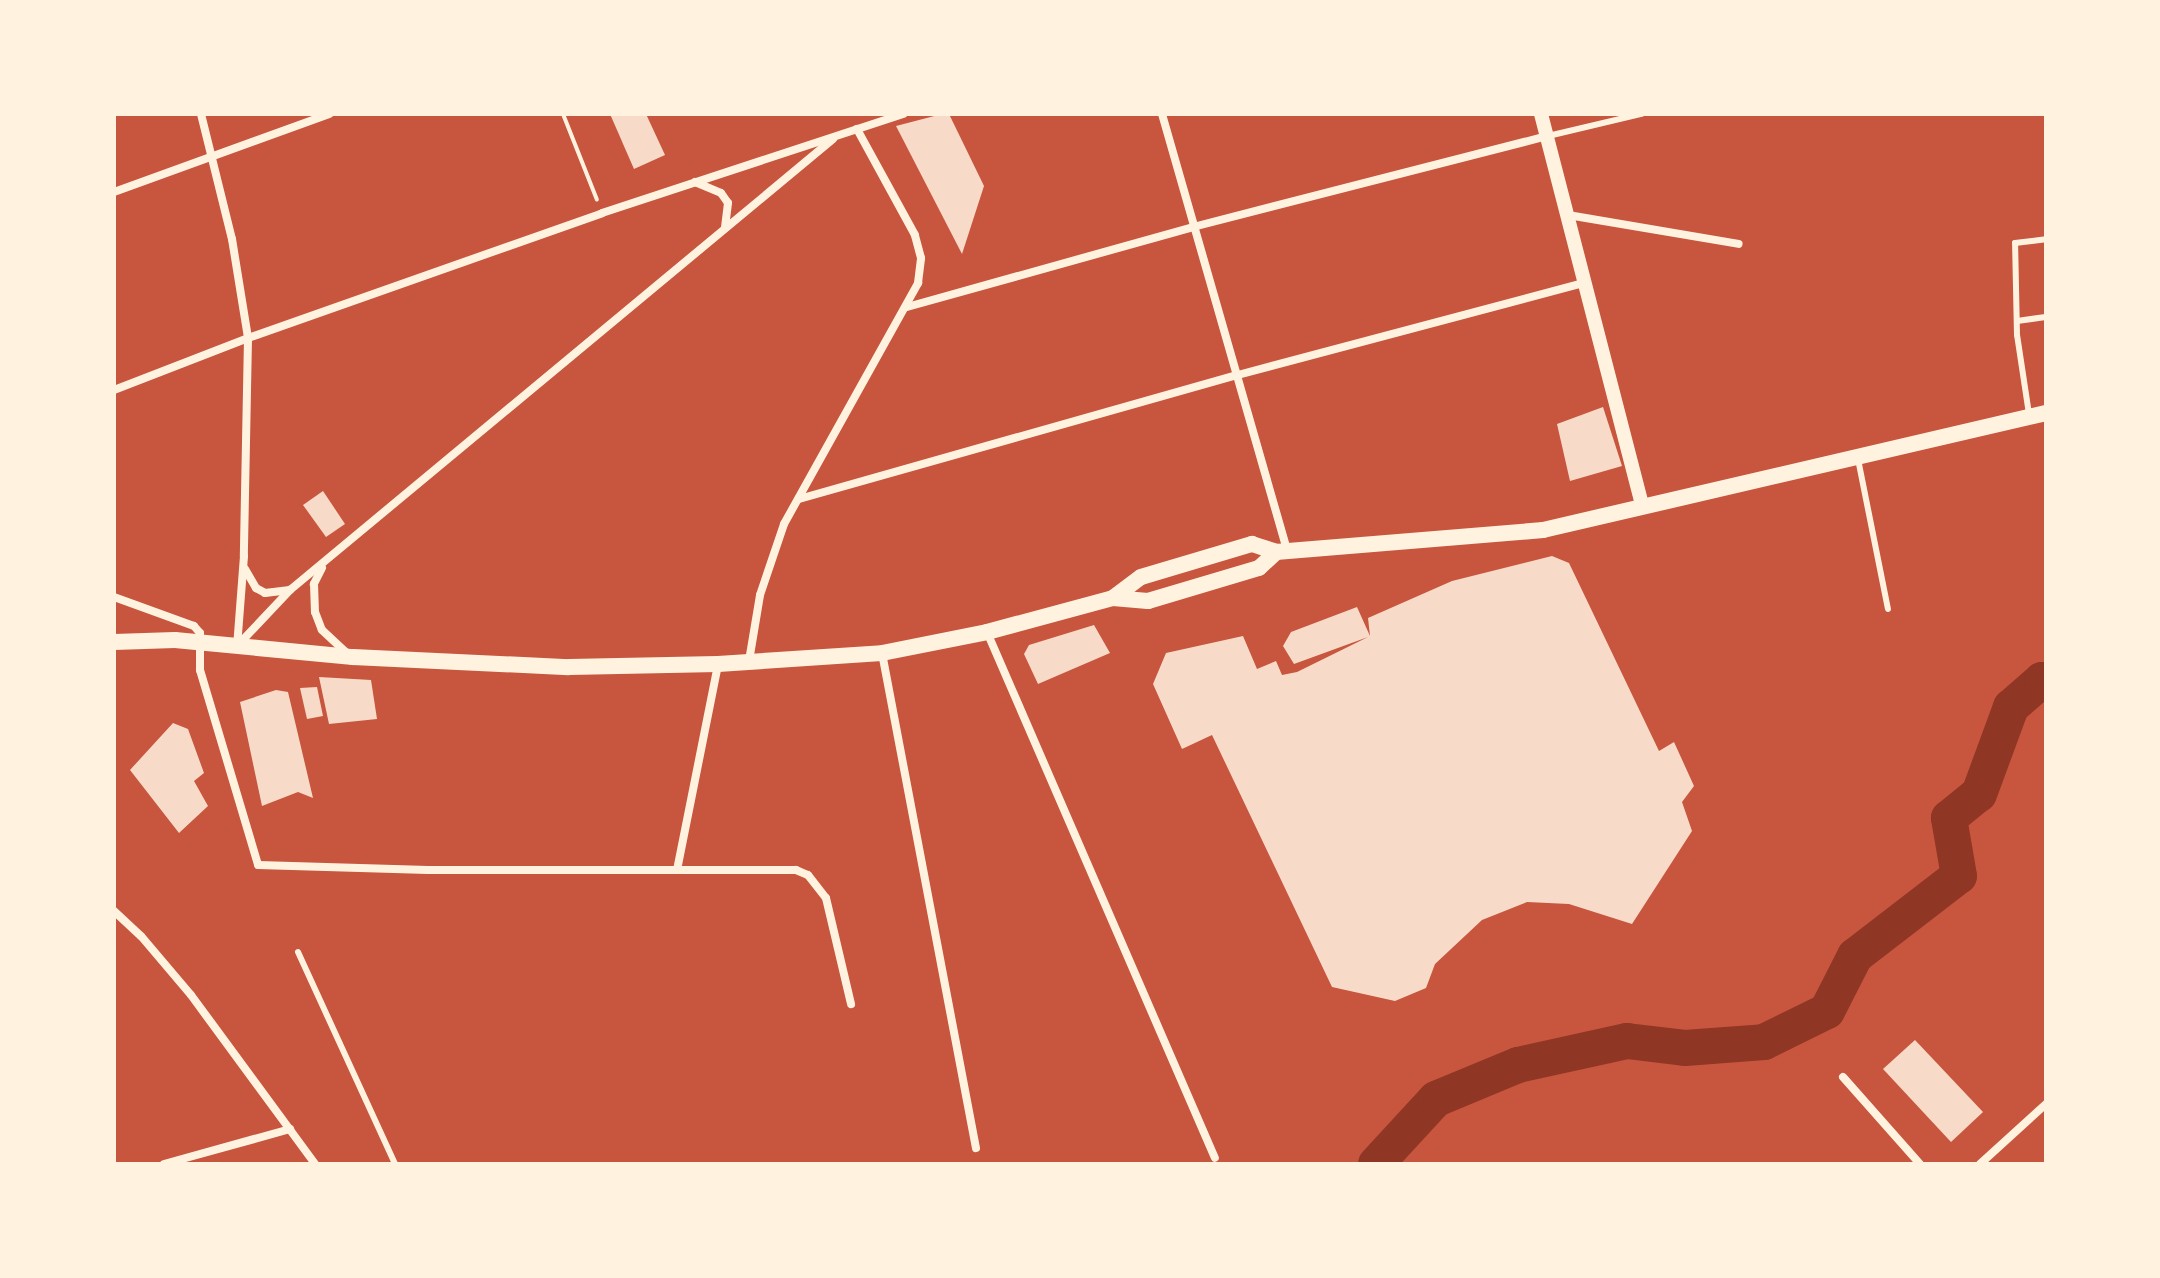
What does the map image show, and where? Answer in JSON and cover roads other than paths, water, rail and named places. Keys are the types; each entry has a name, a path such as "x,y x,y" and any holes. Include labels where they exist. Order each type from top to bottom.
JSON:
{"main road":[{"path":"1113,598 1141,577 1230,548 1254,544 1282,551 1543,530 1642,504 2038,415"},
{"path":"114,642 201,642 353,657 569,667 718,664 882,653 987,632 1113,598 1148,601 1259,568 1282,551"}],"street":[{"path":"201,114 232,239 248,338 244,556 237,646"},
{"path":"114,192 329,114"},
{"path":"114,390 248,338 602,213 903,114"},
{"path":"1162,114 1282,551"},
{"path":"1541,114 1642,504"},
{"path":"749,661 760,595 784,524 918,283 921,258 918,247 857,129"},
{"path":"237,646 290,590 839,134"},
{"path":"907,307 1193,227 1548,136"},
{"path":"695,182 713,187 728,203 725,229"},
{"path":"1568,215 1739,244"},
{"path":"799,499 1234,376 1584,283"},
{"path":"244,556 249,579 256,588 265,593 290,590"},
{"path":"326,561 314,584 315,612 322,630 353,657"},
{"path":"114,597 194,626 201,642 200,670 258,865 428,870 796,870 808,875 826,898 851,1004"},
{"path":"987,632 1215,1158"},
{"path":"882,653 976,1148"},
{"path":"677,870 718,664"},
{"path":"114,911 141,936 191,995 315,1164"},
{"path":"1843,1077 1920,1164"},
{"path":"1980,1164 2046,1104"},
{"path":"164,1164 290,1129"}],"lane":[{"path":"1548,136 1641,114"},
{"path":"2038,415 2020,371 2015,243 2046,239"},
{"path":"2017,321 2046,317"},
{"path":"1858,455 1888,609"},
{"path":"298,952 395,1164"}],"waterway":[{"path":"1376,1164 1436,1099 1518,1065 1627,1041 1685,1048 1764,1042 1827,1011 1855,956 1959,876 1949,818 1979,794 2011,707 2042,680 2046,681"}]}
